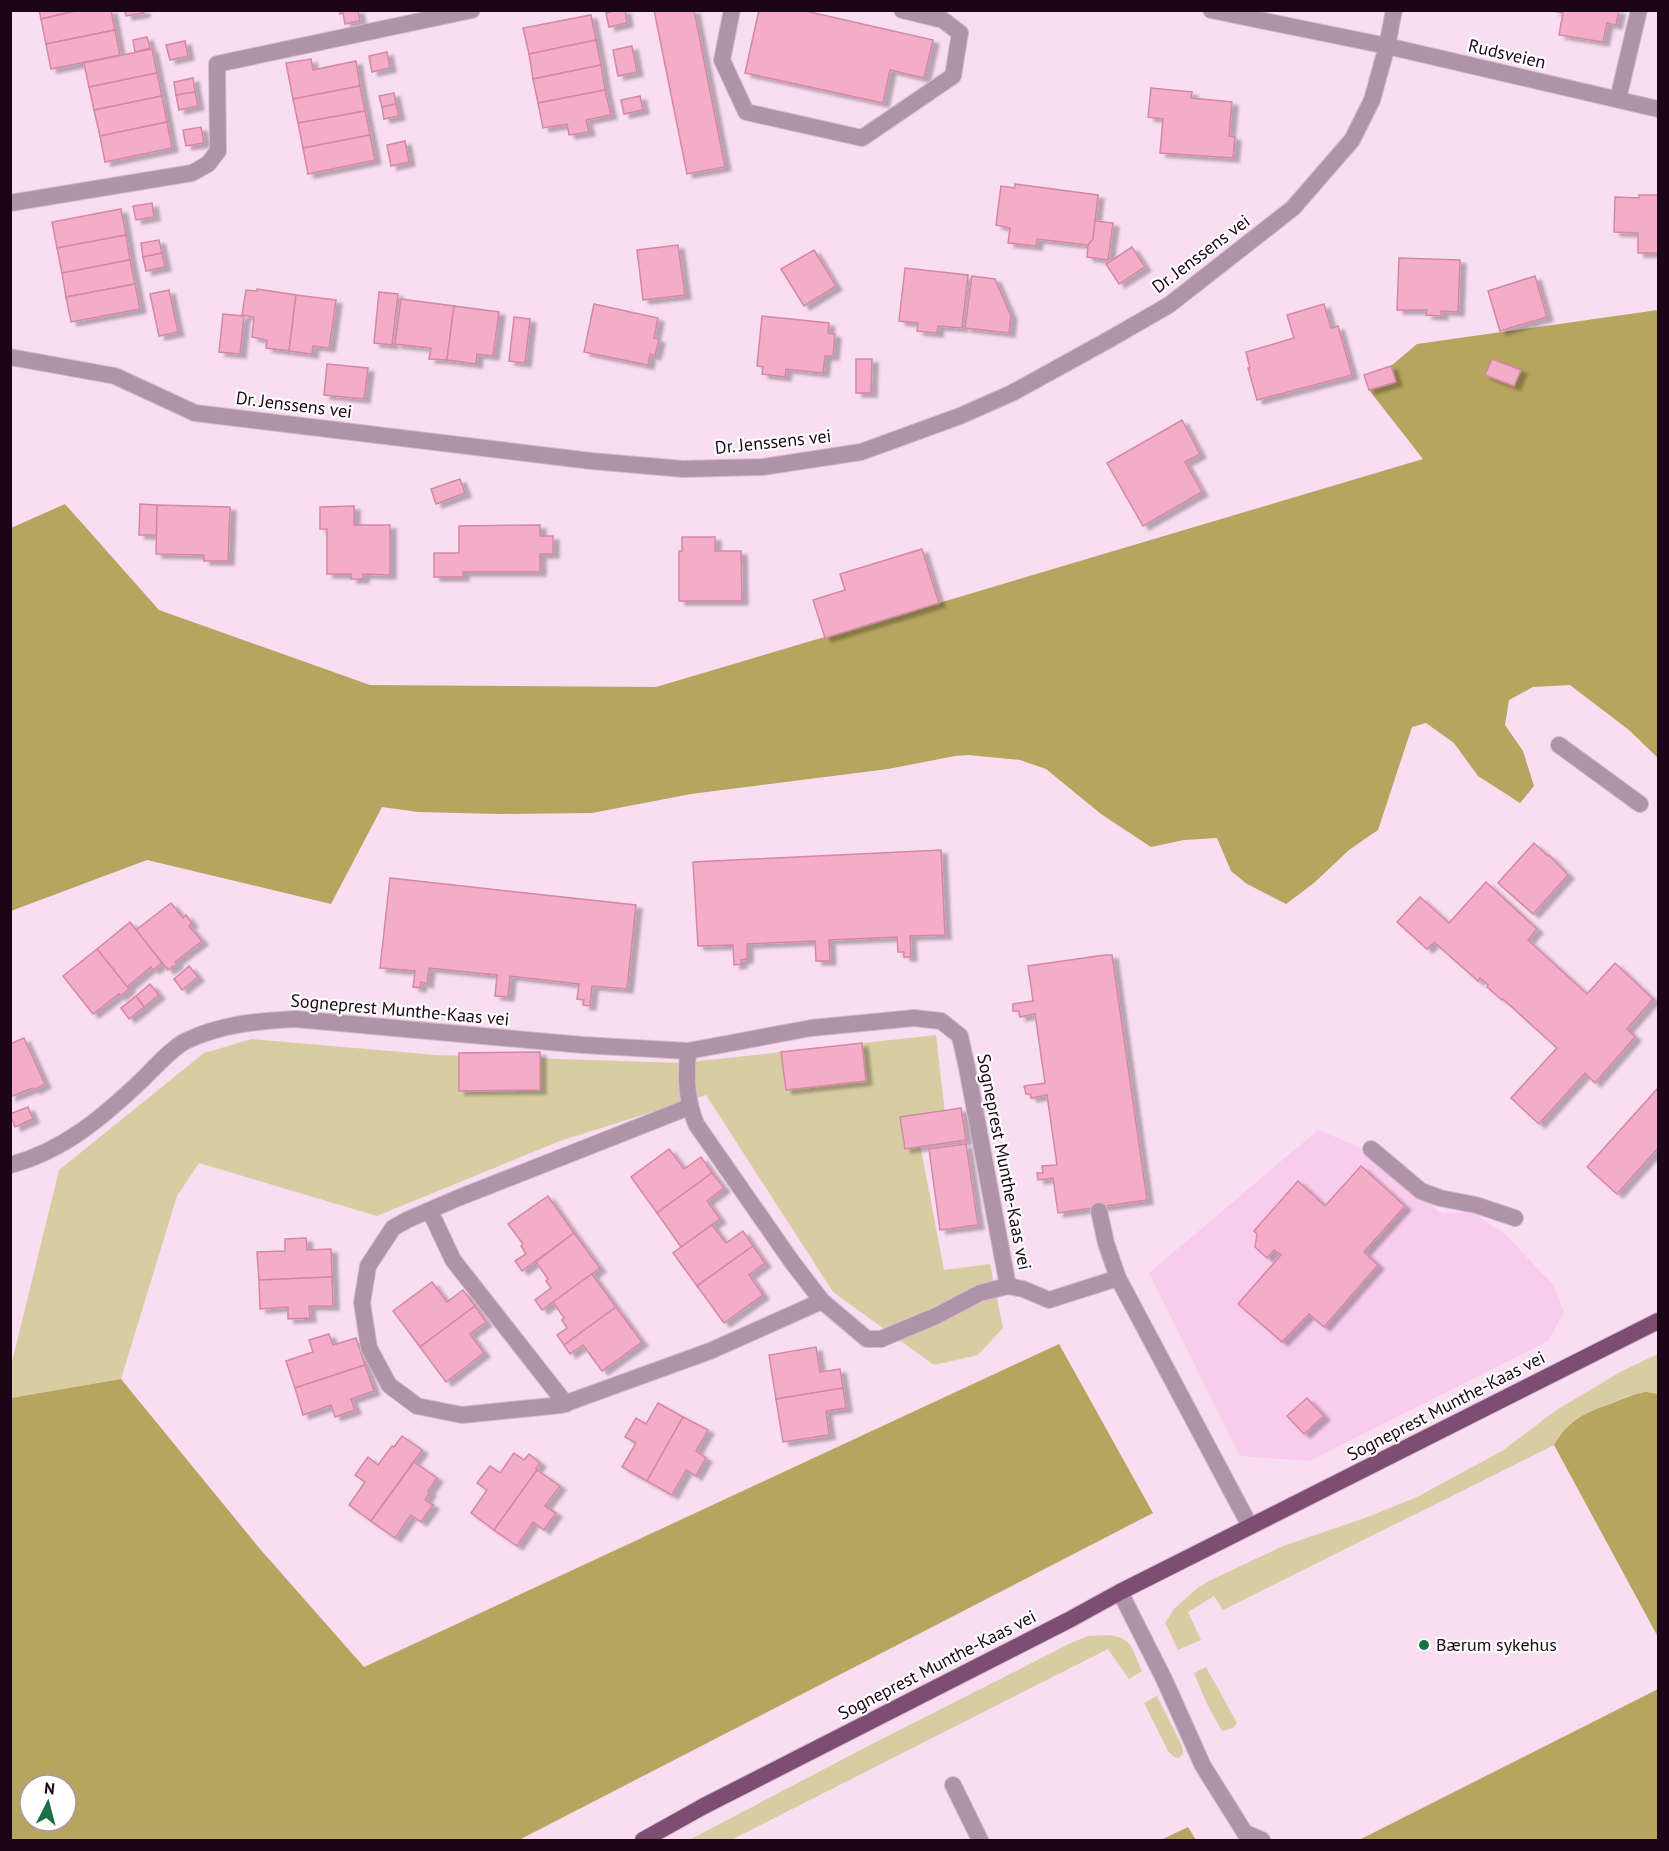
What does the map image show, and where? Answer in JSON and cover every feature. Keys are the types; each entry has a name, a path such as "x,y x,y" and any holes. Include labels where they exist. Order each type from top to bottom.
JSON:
{"main road":[{"name":"Sogneprest Munthe-Kaas vei","path":"643,1840 704,1806 1120,1592 1659,1320"}],"street":[{"path":"10,203 192,173 208,164 218,151 217,64 472,10"},
{"path":"732,10 722,60 746,112 862,138 953,76 960,33 943,20 902,10"},
{"name":"Rudsveien","path":"1211,10 1387,46 1659,109"},
{"path":"1387,46 1394,10"},
{"path":"1618,99 1639,10"},
{"name":"Dr. Jenssens vei","path":"10,357 115,376 195,413 591,461 683,470 762,467 861,452 960,416 1012,393 1169,306 1293,208 1352,140 1372,100 1387,46"},
{"path":"1559,745 1640,804"},
{"name":"Sogneprest Munthe-Kaas vei","path":"10,1165 63,1144 111,1109 185,1041 222,1027 250,1022 295,1019 572,1044 688,1051 811,1028 914,1018 941,1021 960,1036 968,1068 1008,1287"},
{"name":"Sogneprest Munthe-Kaas vei","path":"688,1051 686,1080 689,1107 696,1124 792,1262 822,1301 867,1339 881,1340 936,1316 980,1293 1008,1287 1023,1289 1049,1300 1118,1278"},
{"path":"689,1107 458,1198 393,1228 368,1266 362,1303 369,1348 389,1385 417,1406 462,1415 566,1404 710,1351 822,1301"},
{"path":"1371,1149 1421,1191 1515,1218"},
{"path":"1099,1210 1106,1242 1118,1278 1250,1526"},
{"path":"430,1211 453,1260 566,1404"},
{"path":"1120,1592 1164,1679 1203,1766 1245,1833 1262,1839"},
{"path":"953,1785 980,1840"}],"shaded area":[{"path":"1658,310 1658,758 1629,730 1570,685 1533,687 1509,700 1505,725 1523,751 1534,786 1520,803 1478,776 1454,743 1426,723 1412,727 1378,830 1349,850 1314,883 1286,904 1247,884 1231,871 1217,838 1184,840 1151,847 1101,814 1046,769 1020,760 968,755 888,769 691,794 592,813 418,812 382,807 331,904 147,860 11,911 11,528 65,504 159,610 370,685 656,687 1423,459 1369,390 1396,382 1391,366 1417,344"},
{"path":"936,1035 945,1113 916,1123 944,1270 990,1264 1003,1328 978,1355 934,1365 833,1292 706,1095 560,1141 377,1216 199,1163 177,1196 121,1379 11,1398 11,1366 59,1170 204,1053 252,1039 436,1055 682,1063"},
{"path":"1318,1130 1359,1147 1441,1213 1472,1212 1506,1235 1554,1286 1564,1312 1548,1341 1309,1461 1240,1456 1149,1273"},
{"path":"1059,1344 1153,1513 519,1840 11,1840 11,1398 121,1379 260,1549 364,1667"},
{"path":"1658,1354 1658,1394 1635,1394 1587,1413 1566,1428 1554,1445 1223,1610 1214,1596 1188,1612 1201,1640 1178,1650 1165,1623 1174,1609 1199,1587 1283,1546 1365,1518 1417,1497 1502,1451 1555,1411 1622,1371"},
{"path":"1646,1392 1658,1394 1658,1637 1554,1445 1565,1429 1578,1418"},
{"path":"1106,1635 1127,1641 1142,1671 1129,1679 1108,1649 731,1840 689,1840 1071,1643 1088,1636"},
{"path":"1206,1667 1237,1723 1233,1728 1222,1731 1207,1704 1194,1673"},
{"path":"1658,1689 1658,1840 1359,1840"},
{"path":"1157,1696 1182,1746 1183,1754 1179,1758 1174,1757 1168,1751 1144,1703"},
{"path":"1188,1827 1196,1840 1161,1840"}],"building":[{"path":"39,10 80,10 41,19"},
{"path":"80,10 111,10 115,30 46,44 41,19"},
{"path":"125,10 144,10 144,13 126,16"},
{"path":"339,10 358,10 360,21 345,24 343,13 340,14"},
{"path":"625,10 627,23 609,27 606,13"},
{"path":"654,10 694,10 725,167 687,174"},
{"path":"759,10 801,10 933,40 924,78 890,70 883,103 745,73"},
{"path":"1619,10 1616,25 1607,23 1603,42 1559,35 1563,13 1553,11"},
{"path":"591,15 596,40 529,54 523,28"},
{"path":"115,30 120,55 51,69 46,44"},
{"path":"147,37 150,48 135,52 133,40"},
{"path":"596,40 601,65 533,79 529,54"},
{"path":"185,41 188,56 170,60 166,45"},
{"path":"632,46 637,72 618,76 613,50"},
{"path":"152,49 157,73 89,87 84,63"},
{"path":"387,52 390,68 372,72 369,56"},
{"path":"311,59 313,70 356,61 360,86 293,99 286,63"},
{"path":"601,65 605,90 538,103 533,79"},
{"path":"157,73 162,96 94,110 89,87"},
{"path":"193,78 195,92 176,95 174,82"},
{"path":"360,86 365,111 298,123 293,99"},
{"path":"1151,88 1192,92 1191,98 1232,102 1229,136 1235,137 1233,158 1160,153 1163,119 1148,117"},
{"path":"605,90 611,115 586,120 589,132 569,135 567,124 543,128 538,103"},
{"path":"195,92 198,106 179,110 176,95"},
{"path":"394,93 396,104 382,107 379,96"},
{"path":"162,96 167,122 100,136 94,110"},
{"path":"640,96 643,110 624,114 621,100"},
{"path":"396,104 399,116 384,119 382,107"},
{"path":"365,111 370,135 303,148 298,123"},
{"path":"167,122 172,148 105,162 100,136"},
{"path":"201,127 204,143 186,146 183,130"},
{"path":"370,135 375,160 308,174 303,148"},
{"path":"405,141 409,162 391,166 387,145"},
{"path":"1015,184 1098,195 1093,239 1088,245 1037,239 1036,246 1008,243 1010,228 996,225 1001,186 1015,188"},
{"path":"1639,195 1658,195 1658,253 1638,253 1638,233 1614,232 1615,197 1639,198"},
{"path":"152,203 154,217 136,220 133,206"},
{"path":"121,209 126,235 57,248 52,222"},
{"path":"1095,221 1113,223 1108,260 1087,257 1088,245 1093,239"},
{"path":"126,235 130,260 62,273 57,248"},
{"path":"159,240 162,253 143,257 141,243"},
{"path":"678,245 685,295 643,300 637,250"},
{"path":"1132,247 1145,267 1119,284 1106,264"},
{"path":"814,250 836,286 804,306 781,269"},
{"path":"162,253 165,267 146,271 143,257"},
{"path":"1399,258 1460,260 1458,312 1441,311 1442,316 1426,315 1427,310 1397,310"},
{"path":"130,260 135,284 66,297 62,273"},
{"path":"905,268 968,275 962,328 938,326 937,333 917,331 918,323 899,321"},
{"path":"972,276 995,279 1011,316 1009,333 965,328"},
{"path":"1535,276 1547,317 1500,331 1488,291"},
{"path":"135,284 140,309 71,322 66,297"},
{"path":"257,289 296,295 289,351 266,348 267,340 252,337 254,317 242,315 246,290 257,291"},
{"path":"169,290 178,332 159,336 150,294"},
{"path":"379,292 398,294 392,345 374,343"},
{"path":"296,295 336,300 329,348 313,346 312,354 289,351"},
{"path":"401,299 454,306 447,360 429,359 431,348 395,344"},
{"path":"594,304 658,318 654,338 659,339 655,356 650,354 648,365 584,352"},
{"path":"1324,304 1331,328 1338,326 1352,375 1257,400 1246,352 1294,338 1287,315"},
{"path":"454,306 499,312 493,356 477,354 476,364 447,360"},
{"path":"223,314 244,316 240,354 219,352"},
{"path":"762,316 829,323 828,333 835,334 833,356 825,356 823,373 786,369 785,377 762,374 763,367 757,366"},
{"path":"514,317 530,319 525,363 509,361"},
{"path":"856,359 872,359 871,393 856,393"},
{"path":"1492,359 1521,370 1514,386 1485,375"},
{"path":"327,364 368,368 364,399 324,395"},
{"path":"1391,366 1396,382 1369,390 1364,375"},
{"path":"1182,420 1200,454 1185,462 1202,492 1143,526 1107,463"},
{"path":"460,479 465,493 436,504 431,489"},
{"path":"140,504 157,505 157,535 139,535"},
{"path":"157,505 230,507 228,561 204,561 204,555 156,554"},
{"path":"354,506 354,525 390,525 390,575 363,574 363,579 351,579 351,574 327,574 327,529 320,529 320,507"},
{"path":"540,525 540,536 553,536 553,554 540,554 540,572 463,572 463,577 434,577 434,553 459,553 459,526"},
{"path":"682,537 715,537 715,551 741,551 742,601 679,601 679,551 682,551"},
{"path":"922,549 939,603 825,638 813,600 845,590 840,574"},
{"path":"1534,843 1568,875 1533,914 1498,883"},
{"path":"941,850 945,935 910,936 911,957 904,957 904,952 898,952 897,937 829,940 830,961 816,961 815,941 747,944 747,959 741,960 741,964 734,965 733,945 698,946 693,862"},
{"path":"390,878 636,905 627,989 592,986 590,1006 583,1005 584,1000 577,999 579,984 510,976 508,997 495,996 497,975 429,968 427,984 421,982 420,988 413,987 415,971 380,968"},
{"path":"1486,882 1537,929 1528,940 1587,994 1615,963 1653,999 1627,1029 1635,1037 1595,1083 1585,1073 1539,1124 1511,1098 1557,1048 1487,987 1488,985 1480,978 1478,981 1434,942 1427,949 1397,922 1420,897 1449,923"},
{"path":"171,903 183,918 186,915 192,923 189,926 202,941 168,970 136,930"},
{"path":"130,922 162,963 153,970 151,967 127,987 97,949"},
{"path":"97,949 129,989 93,1014 63,976"},
{"path":"1112,955 1147,1200 1058,1213 1053,1178 1038,1180 1037,1173 1043,1173 1042,1166 1057,1165 1047,1095 1031,1098 1030,1094 1026,1094 1024,1086 1045,1083 1035,1014 1020,1017 1019,1011 1013,1011 1013,1004 1033,1001 1028,966"},
{"path":"189,966 198,977 182,990 174,979"},
{"path":"150,984 159,995 144,1007 136,996"},
{"path":"136,996 144,1007 129,1019 121,1008"},
{"path":"24,1038 45,1084 10,1097 10,1044"},
{"path":"862,1043 866,1081 786,1090 781,1052"},
{"path":"540,1052 540,1090 459,1091 459,1053"},
{"path":"1658,1088 1658,1148 1617,1194 1587,1167"},
{"path":"28,1107 33,1119 15,1127 10,1114"},
{"path":"961,1108 966,1140 905,1149 900,1117"},
{"path":"966,1144 978,1225 940,1230 929,1149"},
{"path":"669,1149 684,1169 701,1157 712,1173 657,1213 631,1177"},
{"path":"1361,1166 1405,1206 1364,1252 1378,1265 1324,1327 1309,1314 1282,1342 1238,1304 1281,1255 1274,1250 1267,1258 1255,1247 1257,1234 1254,1231 1298,1181 1325,1206"},
{"path":"712,1173 724,1188 707,1201 720,1219 681,1247 657,1213"},
{"path":"548,1196 574,1233 522,1271 515,1261 526,1254 521,1246 523,1244 508,1224"},
{"path":"712,1225 726,1243 743,1231 753,1246 697,1286 673,1253"},
{"path":"574,1233 600,1268 542,1310 535,1300 551,1288 546,1281 548,1279 536,1262"},
{"path":"306,1238 307,1250 331,1249 332,1277 259,1280 257,1252 285,1251 285,1239"},
{"path":"753,1246 765,1263 749,1275 763,1295 724,1323 697,1286"},
{"path":"592,1274 616,1307 564,1345 557,1335 567,1328 562,1320 564,1318 553,1302"},
{"path":"332,1277 333,1306 309,1306 310,1318 288,1319 288,1307 260,1309 259,1280"},
{"path":"432,1282 447,1302 463,1290 475,1306 420,1347 393,1311"},
{"path":"475,1306 486,1322 470,1334 484,1353 446,1382 420,1347"},
{"path":"616,1307 642,1342 602,1371 583,1345 570,1354 564,1345"},
{"path":"329,1334 333,1345 356,1338 365,1365 295,1388 286,1361 313,1352 309,1340"},
{"path":"816,1347 820,1372 840,1369 843,1388 776,1399 769,1355"},
{"path":"365,1365 374,1391 351,1399 355,1410 335,1417 331,1405 303,1415 295,1388"},
{"path":"843,1388 846,1408 826,1411 829,1435 783,1442 776,1399"},
{"path":"1307,1398 1324,1416 1304,1434 1287,1416"},
{"path":"658,1403 683,1417 647,1481 622,1467 636,1443 625,1437 636,1418 646,1424"},
{"path":"683,1417 708,1430 696,1451 706,1458 696,1476 686,1470 672,1495 647,1481"},
{"path":"402,1436 422,1450 371,1521 349,1505 365,1482 355,1475 368,1457 378,1465"},
{"path":"514,1453 524,1460 529,1454 540,1463 494,1530 471,1513 487,1490 477,1483 490,1466 500,1473"},
{"path":"414,1462 437,1478 425,1500 433,1505 421,1522 411,1515 395,1538 371,1521"},
{"path":"537,1470 560,1486 545,1506 556,1513 544,1530 533,1522 517,1546 494,1530"}],"place":[{"name":"Bærum sykehus","path":"1424,1645"}]}
